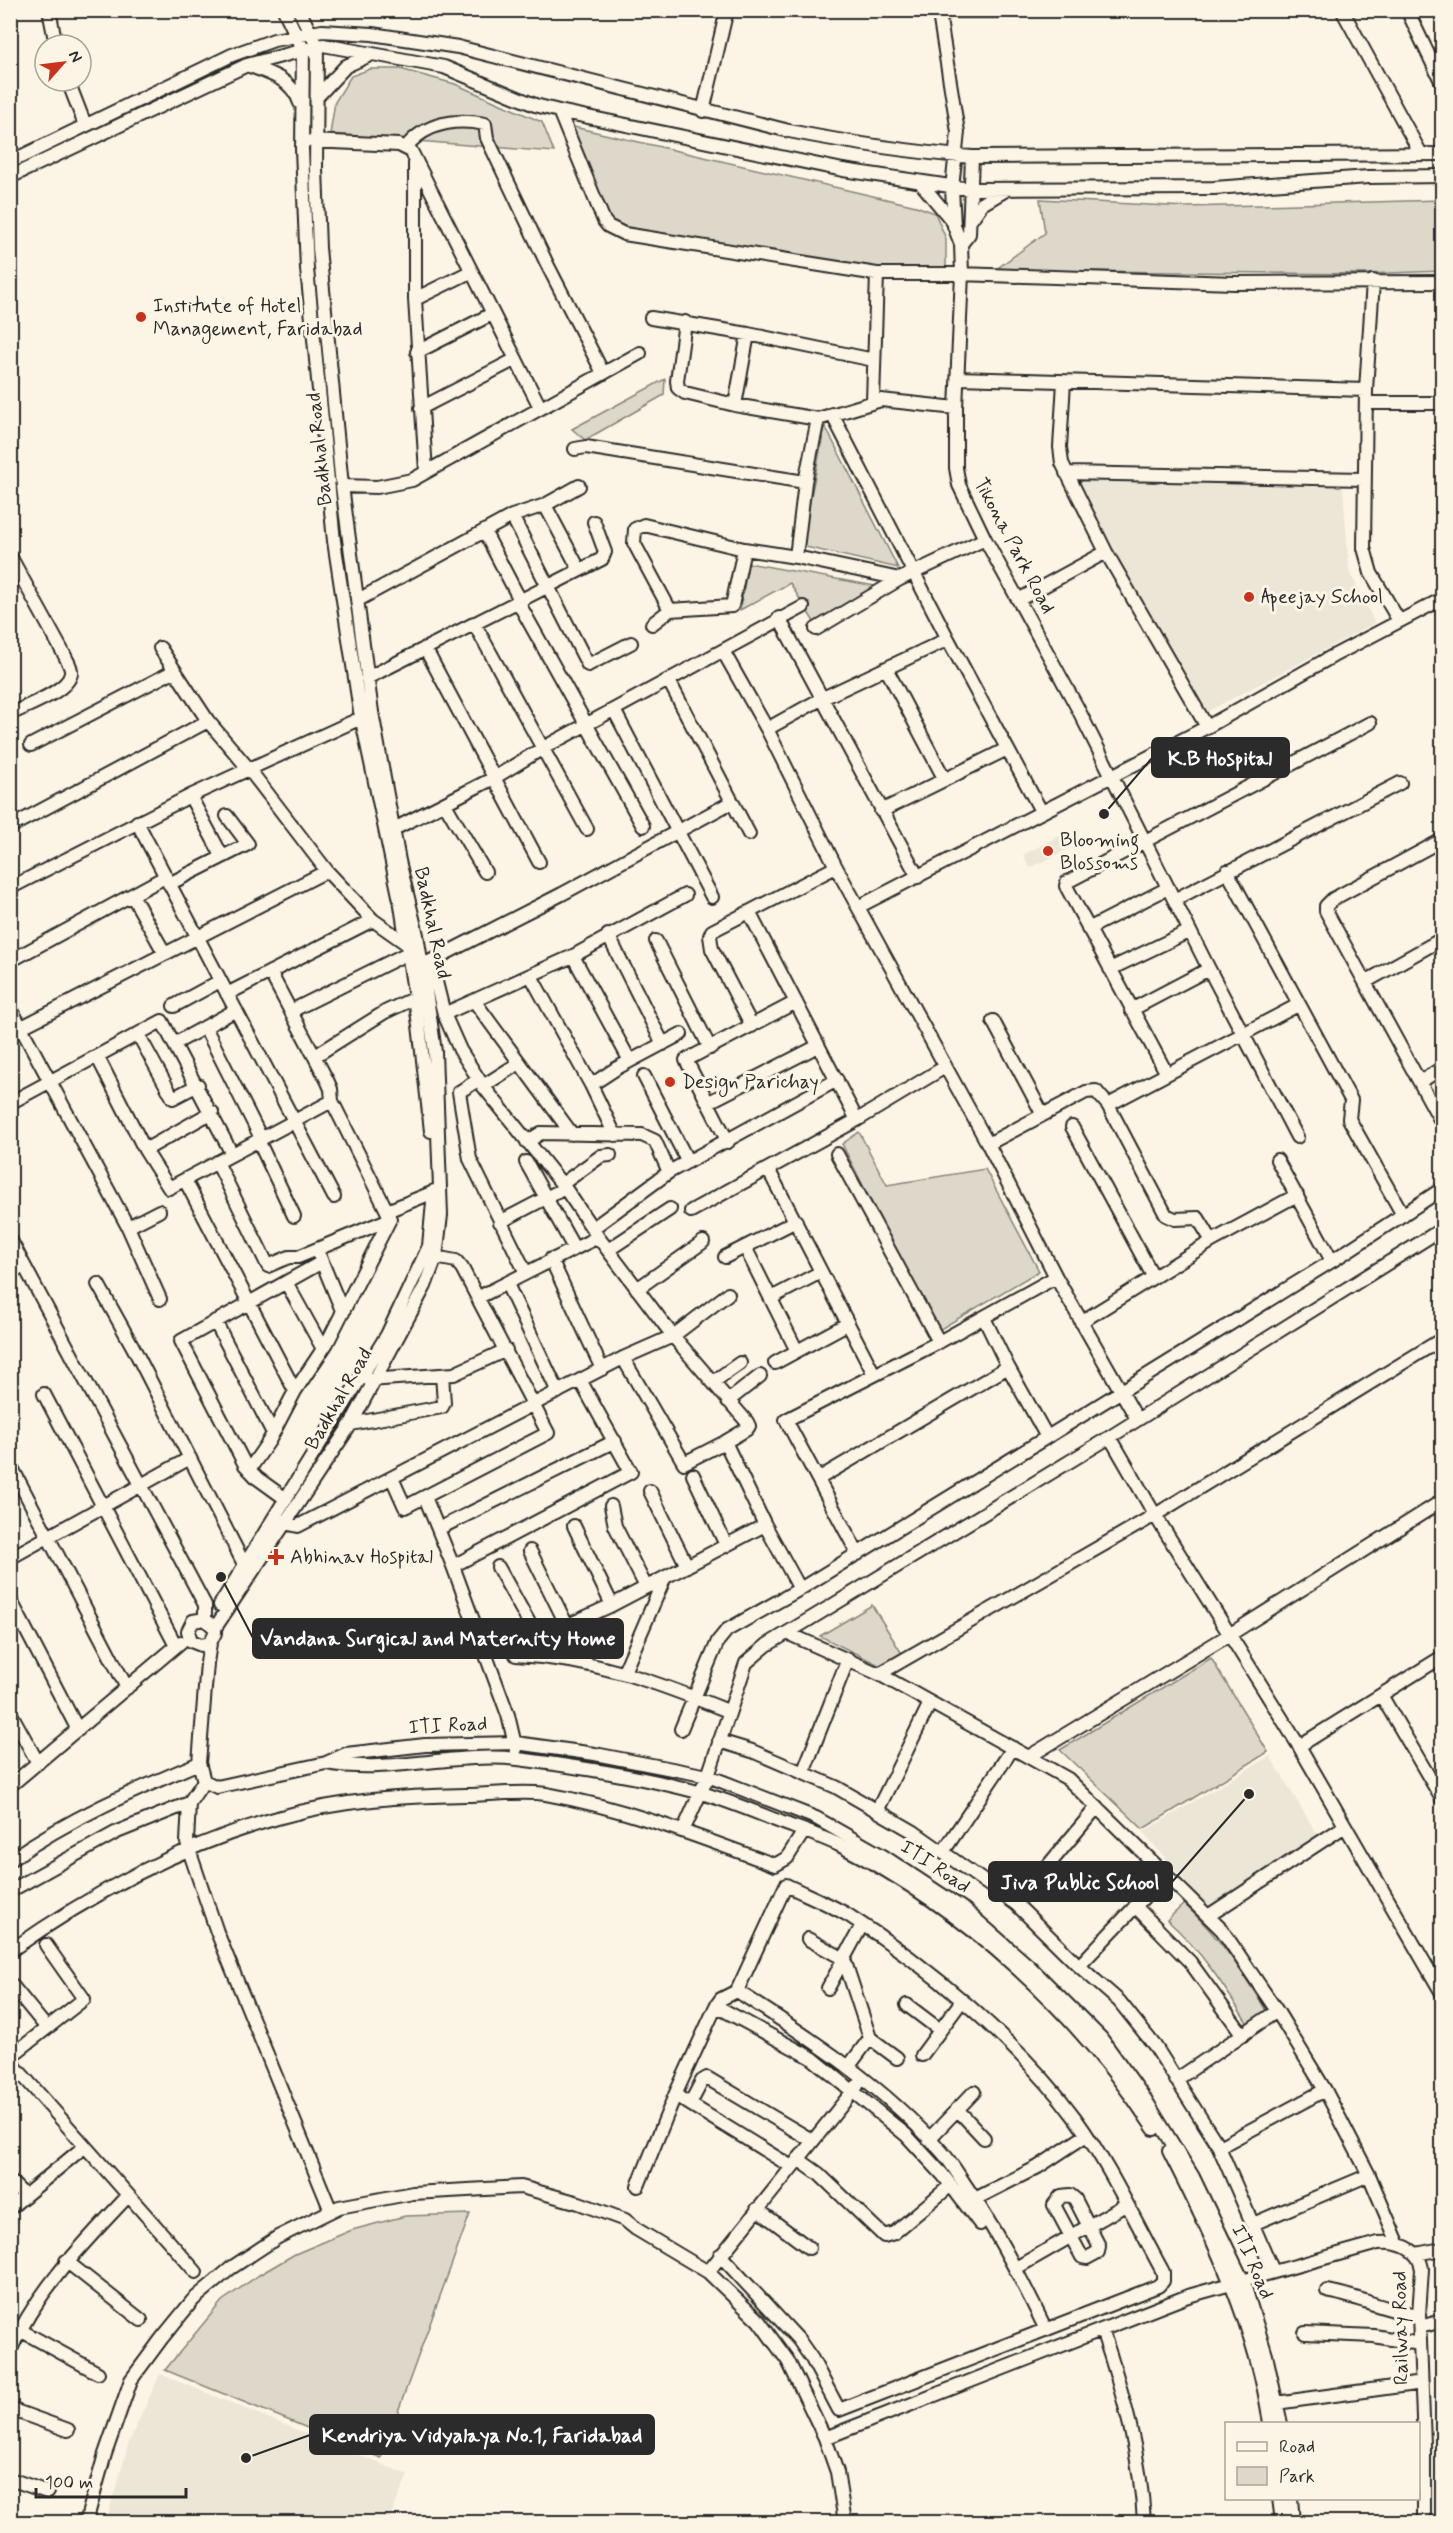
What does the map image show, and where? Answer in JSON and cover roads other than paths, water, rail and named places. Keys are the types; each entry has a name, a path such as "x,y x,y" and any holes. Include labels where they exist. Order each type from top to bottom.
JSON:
{"street":[{"path":"49,10 54,33"},
{"path":"284,10 303,49"},
{"path":"299,10 317,46"},
{"path":"703,111 727,10"},
{"path":"1342,10 1421,154"},
{"path":"1407,10 1443,83"},
{"name":"Tikona Park Road","path":"1002,11 950,11 942,15 940,20 958,140 952,188 953,222 961,244 962,274 956,408 957,476 964,500 1077,707 1167,888 1297,1137"},
{"path":"10,162 232,56 274,40 322,31 372,34 458,47 703,111 844,142 955,156 1443,153"},
{"path":"10,177 247,65 323,45 444,68 535,105 559,111 843,170 952,188 1006,190 1214,188 1330,179 1443,176"},
{"name":"Badkhal Road","path":"210,1623 279,1522 286,1499 387,1335 431,1256 429,1246 434,1192 432,1150 415,999 421,966 407,949 367,678 342,486 321,268 316,170 317,46"},
{"name":"Badkhal Road","path":"210,1623 245,1566 351,1424 425,1286 442,1191 435,1052 421,966 361,718 334,541 303,193 303,49"},
{"path":"316,98 346,66 374,54"},
{"path":"247,65 283,80 296,91 303,113"},
{"path":"73,93 85,125"},
{"path":"123,107 130,120"},
{"path":"559,111 603,221 616,231 877,274 962,274 1234,283 1443,282"},
{"path":"406,147 413,139 441,124 467,121 485,124 487,138 548,266 603,373"},
{"path":"302,141 406,147 415,159 540,407"},
{"name":"Tikona Park Road","path":"961,244 969,234 972,157"},
{"path":"415,159 415,299 426,472"},
{"name":"Tikona Park Road","path":"920,182 953,222"},
{"name":"Tikona Park Road","path":"970,221 982,204 1006,190"},
{"path":"415,299 470,272"},
{"path":"873,401 877,274"},
{"path":"1373,281 1366,396 1365,556 1371,573 1399,621"},
{"path":"417,352 492,314"},
{"path":"651,318 685,322 874,360"},
{"path":"685,322 677,381 678,388 685,393 735,405 818,419 873,401 891,400 956,408"},
{"path":"735,405 748,334"},
{"path":"342,486 376,488 412,480 640,352"},
{"path":"421,408 516,359"},
{"path":"958,378 1366,396 1443,404"},
{"path":"1064,382 1060,447 1066,473 1106,552 1207,726"},
{"path":"832,414 948,639 1041,812"},
{"path":"796,556 805,482 818,419"},
{"path":"575,449 586,447 805,482"},
{"path":"1066,473 1365,479"},
{"path":"358,600 512,516 545,505 579,486"},
{"path":"545,505 579,569"},
{"path":"512,516 588,665 631,643"},
{"path":"367,678 602,559 605,552 594,522"},
{"path":"670,610 634,543 635,529 647,525 744,549 796,556 900,579"},
{"path":"484,531 585,725 643,826"},
{"path":"816,628 900,579 985,539"},
{"path":"652,624 670,610 732,606 744,549"},
{"path":"1020,599 1106,552"},
{"path":"10,556 65,656 71,669 71,675 62,688 10,714"},
{"path":"858,907 1207,726 1443,599"},
{"path":"389,832 494,778 543,748 802,607"},
{"path":"779,618 881,812 918,877"},
{"path":"474,623 586,829"},
{"path":"767,729 821,699 887,670 948,639"},
{"path":"160,648 208,721 248,768 327,871 373,920 407,949 291,1011"},
{"path":"425,648 539,862"},
{"path":"723,651 767,729 836,867 988,1144 1056,1277 1137,1419"},
{"path":"887,670 945,780"},
{"path":"30,745 174,671"},
{"path":"669,681 749,834"},
{"path":"614,710 712,897"},
{"path":"10,888 190,796 361,718"},
{"path":"10,827 208,721"},
{"path":"1167,1074 1088,929 1066,886 1067,882 1370,723"},
{"path":"881,812 1007,750"},
{"path":"1174,900 1400,783"},
{"path":"190,796 222,856"},
{"path":"623,1358 684,1462 725,1442 749,1426 673,1336 563,1186 481,1083 460,1050 421,966 562,894 732,802"},
{"path":"445,804 485,872"},
{"path":"10,961 132,895 248,844 227,816"},
{"path":"137,822 334,1197"},
{"path":"1443,840 1333,899 1326,906 1327,915 1443,1123"},
{"path":"752,1026 712,950 710,936 712,931 836,867"},
{"path":"16,1030 327,871"},
{"path":"1227,871 1351,1101 1349,1119 1403,1215"},
{"path":"1088,929 1167,888"},
{"path":"132,895 165,954"},
{"path":"444,1014 573,956 685,895"},
{"path":"749,912 857,1120"},
{"path":"227,994 373,920"},
{"path":"1110,969 1190,931"},
{"path":"609,935 663,1044"},
{"path":"1365,982 1443,939"},
{"path":"656,941 710,1048"},
{"path":"573,956 630,1061"},
{"path":"1131,1010 1209,969"},
{"path":"270,972 332,1089 332,1101 389,1215"},
{"path":"531,976 591,1085 615,1135"},
{"path":"174,1006 220,981"},
{"path":"315,1056 385,1012 415,999"},
{"path":"475,1002 573,1134"},
{"path":"728,1142 686,1060 796,1002"},
{"path":"1108,1105 1298,1005"},
{"path":"10,1007 16,1030 50,1082 128,1227 160,1299"},
{"path":"174,1044 236,1010"},
{"path":"10,1104 162,1021 198,1085 232,1154"},
{"path":"993,1021 1043,1115"},
{"path":"205,1028 260,1139 294,1216"},
{"path":"138,1034 173,1098 198,1085"},
{"path":"591,1085 681,1034"},
{"path":"709,1102 818,1046"},
{"path":"97,1056 145,1150 169,1188 332,1101"},
{"path":"519,1063 459,1092 470,1159 526,1273"},
{"path":"691,1211 857,1120 945,1067"},
{"path":"1420,1082 1443,1068"},
{"path":"644,1076 688,1162"},
{"path":"479,1298 574,1248 669,1172 728,1142 837,1080"},
{"path":"988,1144 1091,1090 1100,1093 1166,1215 1175,1219 1198,1218 1212,1241"},
{"path":"145,1150 212,1112"},
{"path":"1072,1127 1153,1276"},
{"path":"527,1142 541,1133 652,1137 669,1172"},
{"path":"837,1154 939,1342"},
{"path":"500,1222 546,1198 601,1156 610,1155"},
{"path":"1277,1160 1332,1261"},
{"path":"217,1162 268,1266 289,1257 298,1257 434,1192"},
{"path":"526,1162 574,1248"},
{"path":"768,1169 874,1374"},
{"path":"185,1180 295,1391"},
{"path":"681,1729 718,1641 727,1630 858,1554 1332,1261 1443,1189"},
{"path":"1081,1322 1212,1241 1297,1195"},
{"path":"608,1250 670,1209"},
{"path":"128,1227 159,1211"},
{"path":"249,1470 343,1313 389,1215"},
{"path":"725,1257 796,1221"},
{"path":"683,1831 708,1776 746,1663 767,1645 1110,1437 1443,1229"},
{"path":"10,1239 205,1605 215,1633 210,1643 199,1763 204,1781 189,1803 187,1842 217,1932 331,2211"},
{"path":"638,1289 704,1242"},
{"path":"745,1247 797,1351"},
{"path":"316,1248 343,1313"},
{"path":"392,1478 405,1507 548,1433 462,1268 456,1261 431,1256"},
{"path":"551,1259 602,1369"},
{"path":"286,1499 256,1478 249,1470 181,1341 322,1262"},
{"path":"10,1273 23,1266"},
{"path":"771,1298 821,1272"},
{"path":"858,1554 786,1420 939,1342 1056,1277"},
{"path":"286,1282 323,1349"},
{"path":"98,1284 245,1566"},
{"path":"507,1284 558,1392"},
{"path":"279,1522 298,1526 623,1358 673,1336 728,1294"},
{"path":"984,1318 1047,1437"},
{"path":"215,1321 273,1433"},
{"path":"775,1363 847,1324"},
{"path":"879,1674 1155,1515 1443,1339"},
{"path":"359,1381 454,1374 506,1350"},
{"path":"713,1382 740,1363"},
{"path":"818,1479 1008,1367"},
{"path":"351,1424 442,1407 442,1375"},
{"path":"728,1401 760,1376"},
{"path":"580,1380 638,1484"},
{"path":"44,1394 176,1646"},
{"path":"1110,1437 1155,1515 1299,1746 1443,1994"},
{"path":"438,1529 615,1441"},
{"path":"725,1442 765,1525 800,1589"},
{"path":"10,1558 190,1458"},
{"path":"10,1464 127,1688"},
{"path":"453,1566 631,1472"},
{"path":"693,1475 726,1545"},
{"path":"650,1491 687,1566"},
{"path":"425,1497 508,1715 516,1743 515,1759"},
{"path":"1030,1756 1443,1501"},
{"path":"611,1506 615,1526 646,1587"},
{"path":"538,1639 612,1605 765,1525"},
{"path":"574,1526 612,1605"},
{"path":"530,1551 586,1664"},
{"path":"498,1567 546,1657"},
{"path":"624,1672 665,1577"},
{"path":"10,1599 78,1730"},
{"path":"10,1786 189,1635 193,1621 210,1623"},
{"path":"787,1633 879,1674 1068,1779 1208,1916 1222,1930 1277,2011 1325,2090 1369,2175 1398,2243"},
{"path":"189,1635 196,1644 201,1646 210,1643"},
{"path":"516,1655 546,1657 624,1672 728,1711"},
{"path":"1299,1746 1443,1657"},
{"path":"803,1773 848,1659"},
{"path":"1381,1695 1443,1799"},
{"path":"877,1811 930,1703"},
{"path":"12,1716 38,1763"},
{"path":"719,1741 752,1751 836,1787 943,1852 1016,1904 1079,1966 1119,2001 1155,2046 1219,2147 1273,2271"},
{"name":"ITI Road","path":"204,1781 217,1787 326,1763 346,1754 425,1745 516,1743 595,1754 708,1776 816,1818 883,1856 965,1910 1030,1967 1101,2038 1145,2099 1193,2178 1237,2282 1266,2355 1281,2422"},
{"path":"943,1852 1013,1748"},
{"name":"ITI Road","path":"326,1763 351,1767 455,1760 515,1759 639,1778 700,1793 840,1845 908,1884 983,1939 1072,2021 1125,2085 1169,2152 1237,2282 1266,2394 1270,2422"},
{"path":"10,1860 31,1845 72,1823 199,1763"},
{"path":"10,1951 46,1926 113,1886 189,1850 281,1817 353,1802 436,1795 544,1794 618,1810 775,1865 787,1858 804,1831"},
{"path":"10,1891 117,1832 189,1803"},
{"path":"1016,1904 1097,1807"},
{"path":"1208,1916 1345,1826"},
{"path":"1079,1966 1165,1875"},
{"path":"638,2186 675,2095 716,2006 721,1999 737,1991 786,1885 846,1914 923,1967 1045,2081 1076,2119 1115,2180 1163,2272 1163,2281 1158,2286 839,2410 812,2359 798,2339 720,2255"},
{"path":"1135,1906 1190,1962 1243,2035"},
{"path":"828,1988 862,1925"},
{"path":"808,1939 844,1959 870,2038 897,2058"},
{"path":"46,1945 84,2000 12,2053 85,2146 196,2272"},
{"path":"10,1983 46,2027"},
{"path":"737,1991 849,2066 898,2107 943,2153 975,2199 1016,2268 1042,2331 1045,2351"},
{"path":"922,2055 961,2002"},
{"path":"907,2005 940,2030"},
{"path":"716,2006 812,2058 906,2135 974,2213 1042,2331"},
{"path":"1176,2080 1277,2011"},
{"path":"849,2066 870,2038"},
{"path":"690,2104 702,2081 707,2078 813,2141"},
{"path":"708,2272 864,2079"},
{"path":"1219,2147 1325,2090"},
{"path":"929,2139 974,2092"},
{"path":"675,2095 795,2163 819,2174 884,2236 894,2233 951,2185"},
{"path":"957,2109 984,2138"},
{"path":"975,2199 1038,2167 1085,2136"},
{"path":"10,2208 85,2146"},
{"path":"1253,2224 1369,2175"},
{"path":"10,2181 25,2196"},
{"path":"86,2523 105,2454 131,2380 193,2300 231,2268 278,2237 331,2211 413,2193 521,2187 579,2203 625,2220 708,2272 759,2321 788,2361 825,2438 837,2472 845,2523"},
{"path":"1070,2195 1075,2199 1089,2226 1099,2246 1098,2252 1087,2258 1082,2257 1054,2205 1061,2196 1070,2195"},
{"path":"10,2352 20,2330 66,2261 128,2196"},
{"path":"1016,2268 1127,2204"},
{"path":"758,2209 809,2248"},
{"name":"Railway Road","path":"825,2438 1188,2296 1378,2243 1398,2243 1416,2254 1422,2269 1421,2444 1425,2523"},
{"path":"1416,2254 1443,2249"},
{"path":"66,2261 141,2320"},
{"path":"1327,2291 1352,2295 1406,2313 1420,2321 1443,2321"},
{"path":"20,2330 98,2373"},
{"path":"1102,2330 1129,2422 1142,2486 1144,2523"},
{"path":"1305,2333 1374,2336 1420,2344"},
{"path":"1276,2403 1422,2383"},
{"path":"10,2409 68,2430"},
{"path":"10,2479 47,2492"},
{"path":"1279,2500 1282,2523"},
{"path":"1291,2500 1293,2523"}],"place":[{"name":"Institute of Hotel Management, Faridabad","path":"141,317"},
{"name":"Apeejay School","path":"1249,597"},
{"name":"K.B Hospital","path":"1104,814"},
{"name":"Blooming Blossoms","path":"1048,851"},
{"name":"Design Parichay","path":"670,1082"},
{"name":"Abhinav Hospital","path":"276,1557"},
{"name":"Vandana Surgical and Maternity Home","path":"221,1577"},
{"name":"Jiva Public School","path":"1249,1794"},
{"name":"Kendriya Vidyalaya No.1, Faridabad","path":"246,2458"}]}
